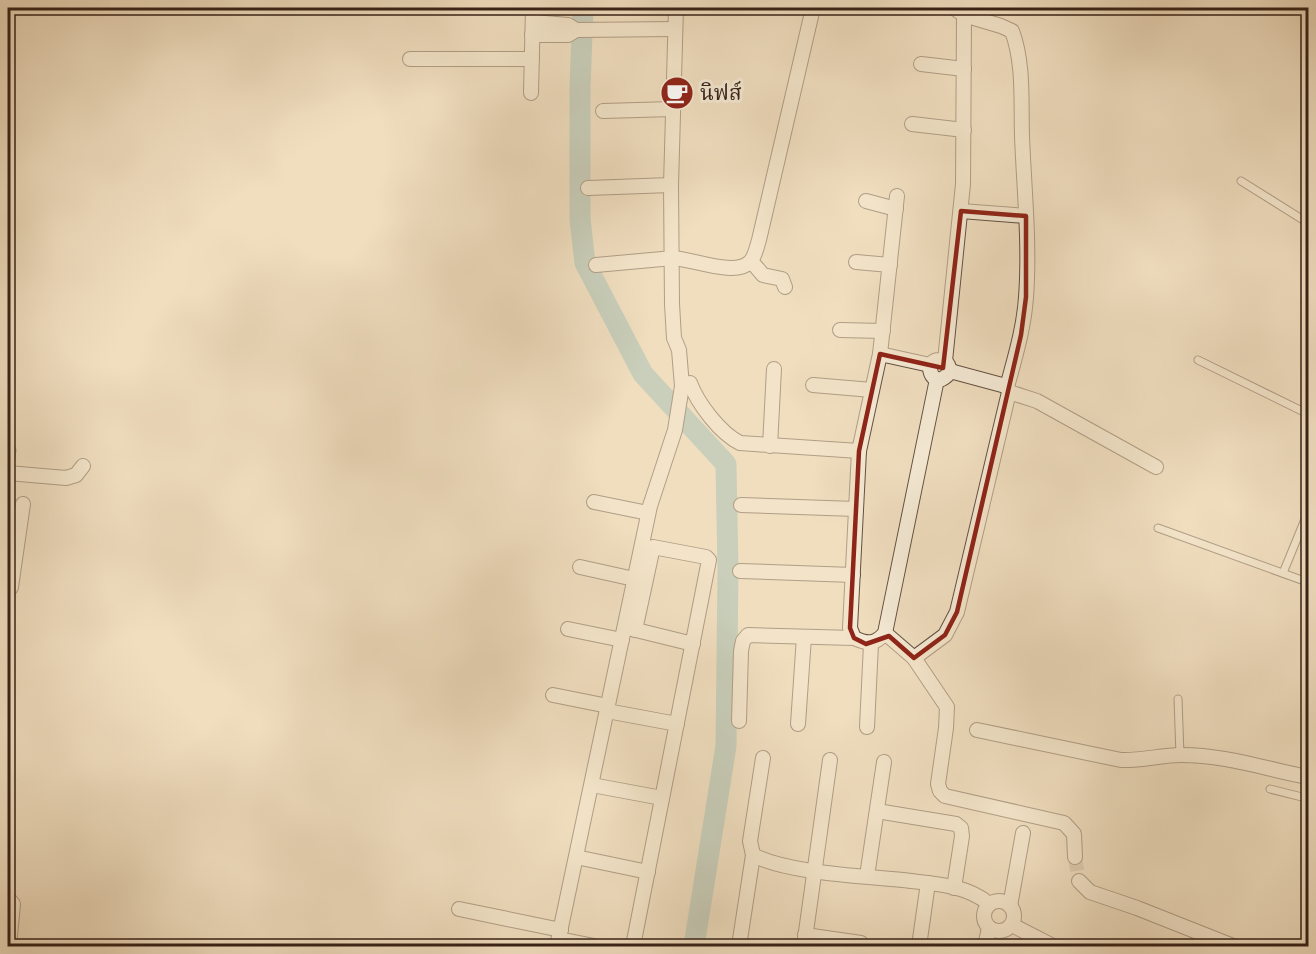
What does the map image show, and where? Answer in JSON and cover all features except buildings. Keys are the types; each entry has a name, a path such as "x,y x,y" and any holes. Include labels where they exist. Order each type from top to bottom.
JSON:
{"street":[{"path":"531,93 533,8"},
{"path":"627,632 634,579 648,513 675,430 686,385 679,350 674,338 672,304 676,8"},
{"path":"596,265 673,258 729,269 741,268 751,261 759,240 813,8"},
{"path":"914,658 945,635 957,612 1008,390 1021,335 1026,297 1026,216 1021,84 1016,43 1012,31 959,11 964,69 963,184 947,366 947,376 937,379 929,371 930,365 940,359 947,366 1008,390 1037,401 1156,467"},
{"path":"532,28 568,35 577,30 675,29"},
{"path":"410,59 532,59"},
{"path":"921,64 964,69"},
{"path":"603,111 674,109"},
{"path":"912,124 964,130"},
{"path":"588,188 672,185"},
{"path":"854,638 850,628 859,451 880,354 896,202 866,201"},
{"path":"961,211 1026,216"},
{"path":"751,261 763,275 782,279 784,287"},
{"path":"856,262 890,265"},
{"path":"840,330 883,331"},
{"path":"880,354 930,365"},
{"path":"770,446 774,369"},
{"path":"739,721 741,651 743,641 748,635 854,638 871,644 885,633 937,379"},
{"path":"686,385 732,439 740,443 859,451"},
{"path":"813,385 872,390"},
{"path":"8,473 71,477 76,475 83,466"},
{"path":"594,502 648,513"},
{"path":"8,592 11,587 23,504"},
{"path":"741,505 856,508"},
{"path":"559,938 607,708 653,547 706,557 710,560 633,946"},
{"path":"580,567 634,579"},
{"path":"740,571 853,575"},
{"path":"568,629 627,632 693,644"},
{"path":"885,633 914,658 947,707 939,768 940,791 945,796 1064,823 1074,834 1075,857"},
{"path":"798,724 804,637"},
{"path":"867,726 871,644"},
{"path":"553,695 677,724"},
{"path":"977,730 1121,760 1180,755 1232,759 1308,777"},
{"path":"739,946 753,855 750,842 764,758"},
{"path":"830,760 805,941 861,943"},
{"path":"867,876 884,762"},
{"path":"591,785 662,798"},
{"path":"877,811 956,825 961,828 962,836 954,888"},
{"path":"1010,906 1023,833"},
{"path":"753,855 766,862 928,883 969,891 989,904"},
{"path":"576,857 648,872"},
{"path":"1079,881 1090,892 1233,946"},
{"path":"919,946 928,883"},
{"path":"8,898 13,904 9,946"},
{"path":"997,901 1006,902 1014,916 1012,925 1005,930 996,931 989,927 984,920 984,911 989,904 997,901"},
{"path":"459,909 594,946"},
{"path":"1012,925 1050,946"},
{"path":"986,946 989,927"}],"lane":[{"path":"1241,181 1308,223"},
{"path":"1198,360 1308,414"},
{"path":"8,473 12,450"},
{"path":"1283,573 1308,512"},
{"path":"1158,528 1307,582"},
{"path":"1178,699 1180,755"},
{"path":"1270,789 1308,796"}],"highlighted area":[{"path":"961,211 1026,216 1026,297 1021,335 957,612 945,635 914,658 889,636 866,644 854,638 850,628 859,451 880,354 943,368"}],"waterway":[{"path":"8,32 13,8"},
{"path":"583,8 580,87 580,219 585,263 643,374 726,464 728,570 726,746 694,946"}],"tunnel":[{"path":"1075,857 1079,881"}],"place":[{"name":"นิฟส์","path":"677,93"}]}
